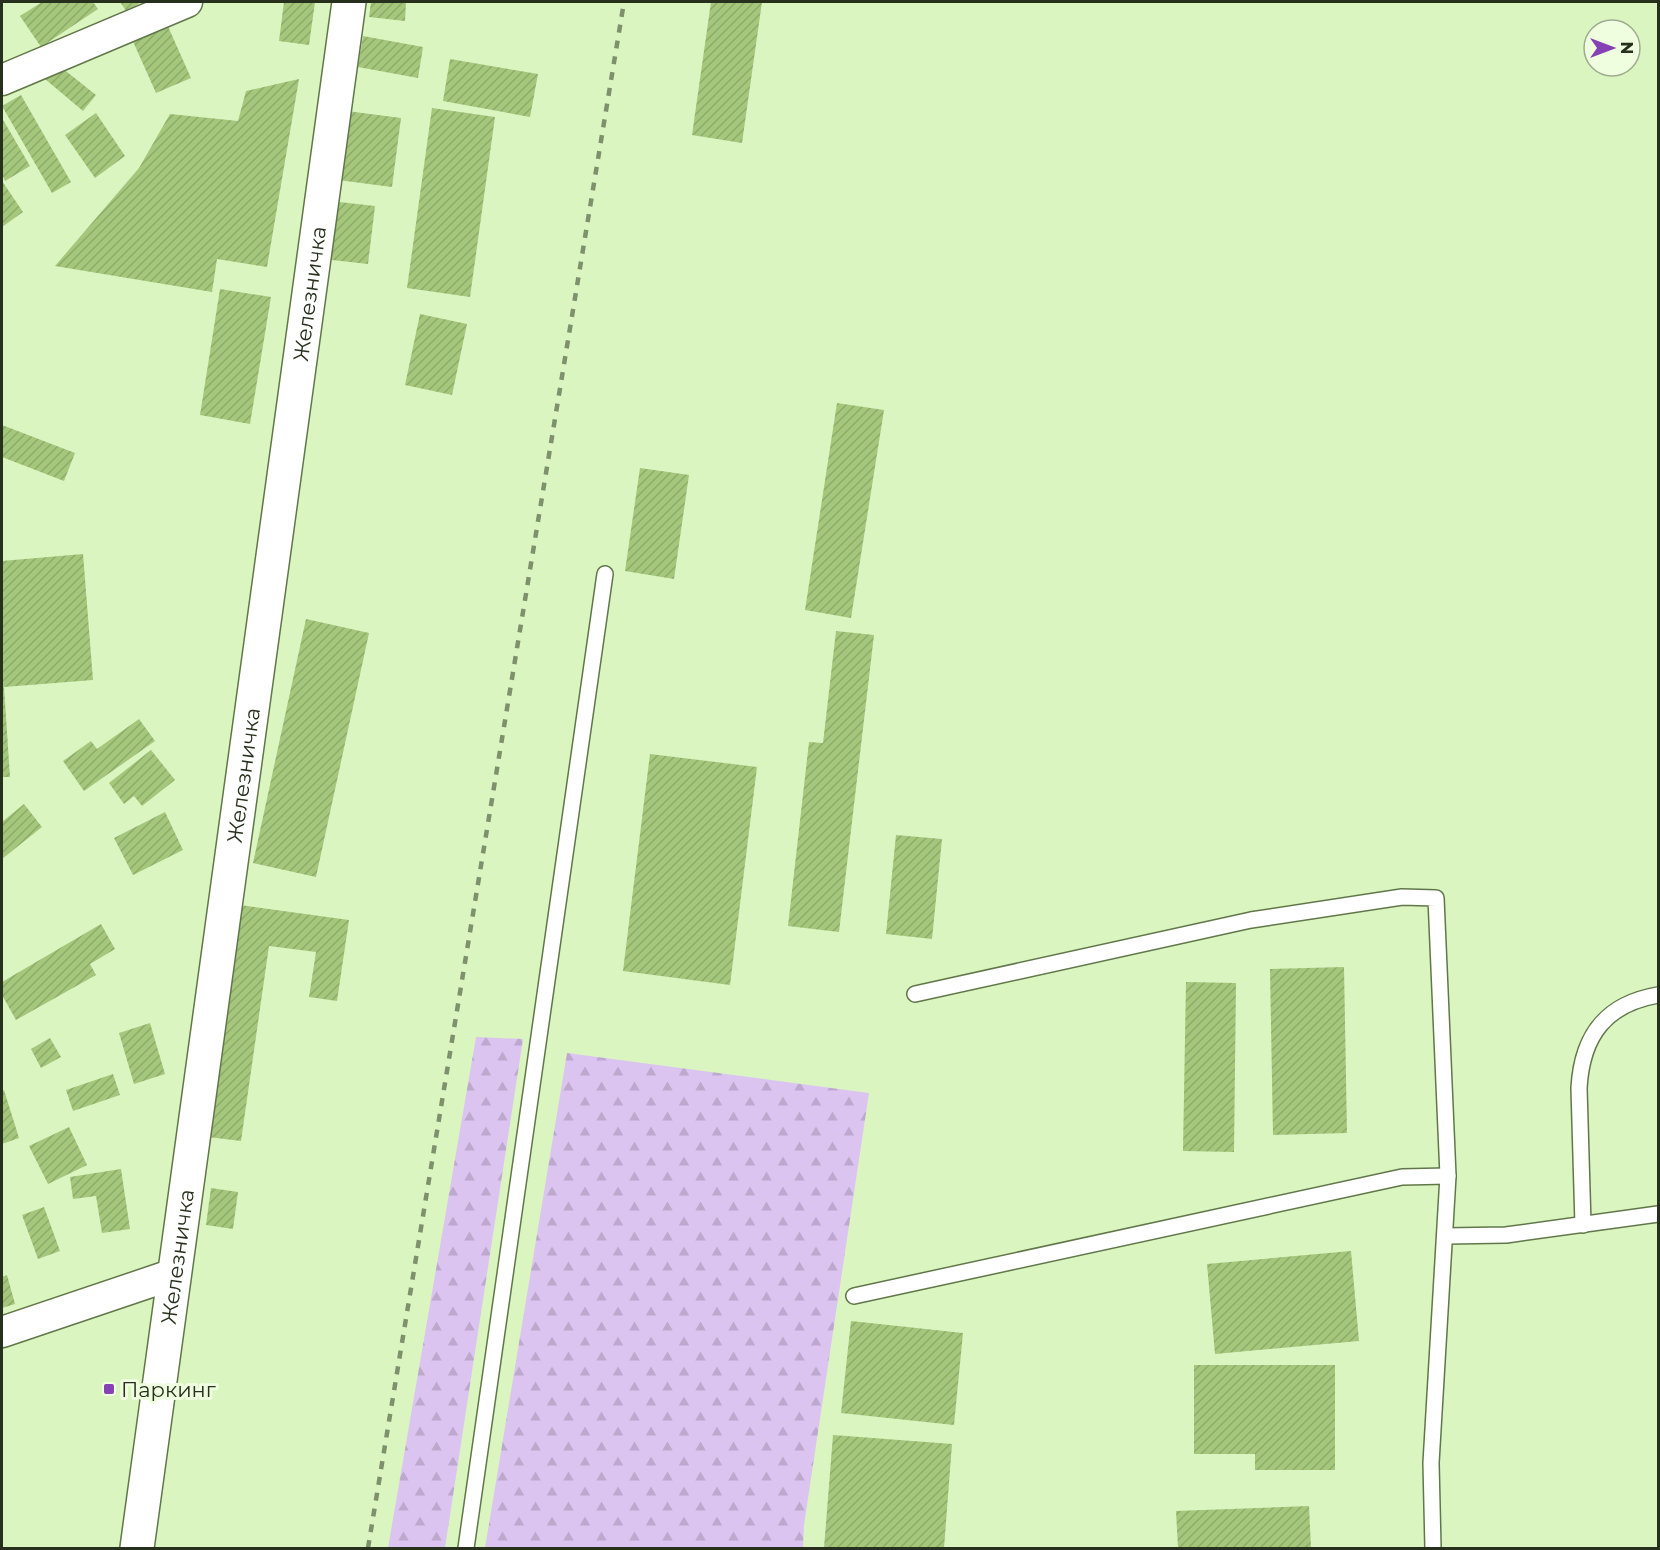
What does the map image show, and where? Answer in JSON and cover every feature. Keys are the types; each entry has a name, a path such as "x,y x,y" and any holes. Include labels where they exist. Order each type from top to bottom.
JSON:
{"street":[{"path":"2,80 187,2"},
{"name":"Железничка","path":"137,1548 349,2"},
{"path":"2,1332 174,1274"}],"lane":[{"path":"466,1548 605,574"},
{"path":"915,994 1251,920 1402,897 1436,898 1448,1176 1431,1463 1433,1548"},
{"path":"1583,1225 1579,1088 1580,1067 1586,1047 1596,1029 1609,1016 1632,1002 1659,995"},
{"path":"854,1296 1402,1177 1448,1176"},
{"path":"1446,1236 1506,1235 1659,1214"}],"green space":[{"path":"476,1037 523,1039 445,1548 388,1548"},
{"path":"567,1053 869,1093 804,1525 803,1548 485,1548"}],"building":[{"path":"42,2 93,2 98,9 41,47 20,16"},
{"path":"120,2 141,2 127,12"},
{"path":"284,2 315,2 309,45 279,41"},
{"path":"371,2 406,2 405,21 369,17"},
{"path":"711,2 762,2 742,143 692,135"},
{"path":"166,22 191,78 156,93 131,37"},
{"path":"363,36 423,47 418,78 358,67"},
{"path":"450,59 538,74 530,117 443,101"},
{"path":"57,64 96,95 83,111 45,79"},
{"path":"299,79 267,267 217,259 212,292 55,266 139,168 170,114 238,121 246,91"},
{"path":"21,95 71,182 52,193 2,106"},
{"path":"432,108 495,117 470,297 407,288"},
{"path":"347,111 401,118 392,187 338,180"},
{"path":"96,113 125,156 95,178 65,135"},
{"path":"2,118 30,166 5,181 2,174"},
{"path":"2,181 23,212 2,227"},
{"path":"330,201 375,206 368,264 323,259"},
{"path":"220,289 271,297 250,424 200,415"},
{"path":"420,314 467,324 452,395 405,385"},
{"path":"837,403 884,410 851,618 805,610"},
{"path":"2,425 75,453 64,481 2,457"},
{"path":"640,468 689,475 674,579 625,571"},
{"path":"83,554 93,680 4,687 10,777 2,777 2,561"},
{"path":"306,619 369,633 316,877 253,863"},
{"path":"836,631 874,635 839,932 788,926 809,742 823,743"},
{"path":"139,719 155,741 84,791 63,761 91,741 97,749"},
{"path":"151,750 175,780 142,806 134,796 124,804 109,783"},
{"path":"650,754 757,767 730,985 623,971"},
{"path":"24,804 42,827 2,859 2,822"},
{"path":"165,812 183,850 133,875 114,838"},
{"path":"896,835 942,839 932,939 886,934"},
{"path":"233,904 349,920 337,1001 309,997 316,952 269,946 241,1141 200,1136"},
{"path":"101,924 115,949 90,964 96,975 16,1020 2,995 2,982"},
{"path":"1344,967 1347,1133 1273,1135 1270,969"},
{"path":"1186,982 1236,983 1234,1152 1183,1151"},
{"path":"150,1023 165,1074 134,1084 119,1033"},
{"path":"50,1038 61,1057 41,1068 31,1049"},
{"path":"113,1074 120,1095 73,1111 66,1090"},
{"path":"4,1090 19,1138 2,1144 2,1091"},
{"path":"69,1127 87,1165 48,1184 29,1146"},
{"path":"121,1169 130,1229 102,1233 96,1196 73,1199 70,1177"},
{"path":"211,1188 238,1192 233,1229 206,1225"},
{"path":"44,1207 60,1251 38,1259 22,1215"},
{"path":"1351,1251 1359,1341 1215,1354 1207,1264"},
{"path":"7,1275 15,1304 2,1308 2,1277"},
{"path":"851,1321 963,1333 954,1425 841,1413"},
{"path":"1194,1365 1335,1365 1335,1470 1255,1470 1255,1454 1194,1454"},
{"path":"833,1435 952,1444 944,1548 824,1548"},
{"path":"1309,1506 1311,1548 1178,1548 1176,1511"}],"railway":[{"path":"368,1548 624,2"}],"place":[{"name":"Паркинг","path":"109,1389"}]}
